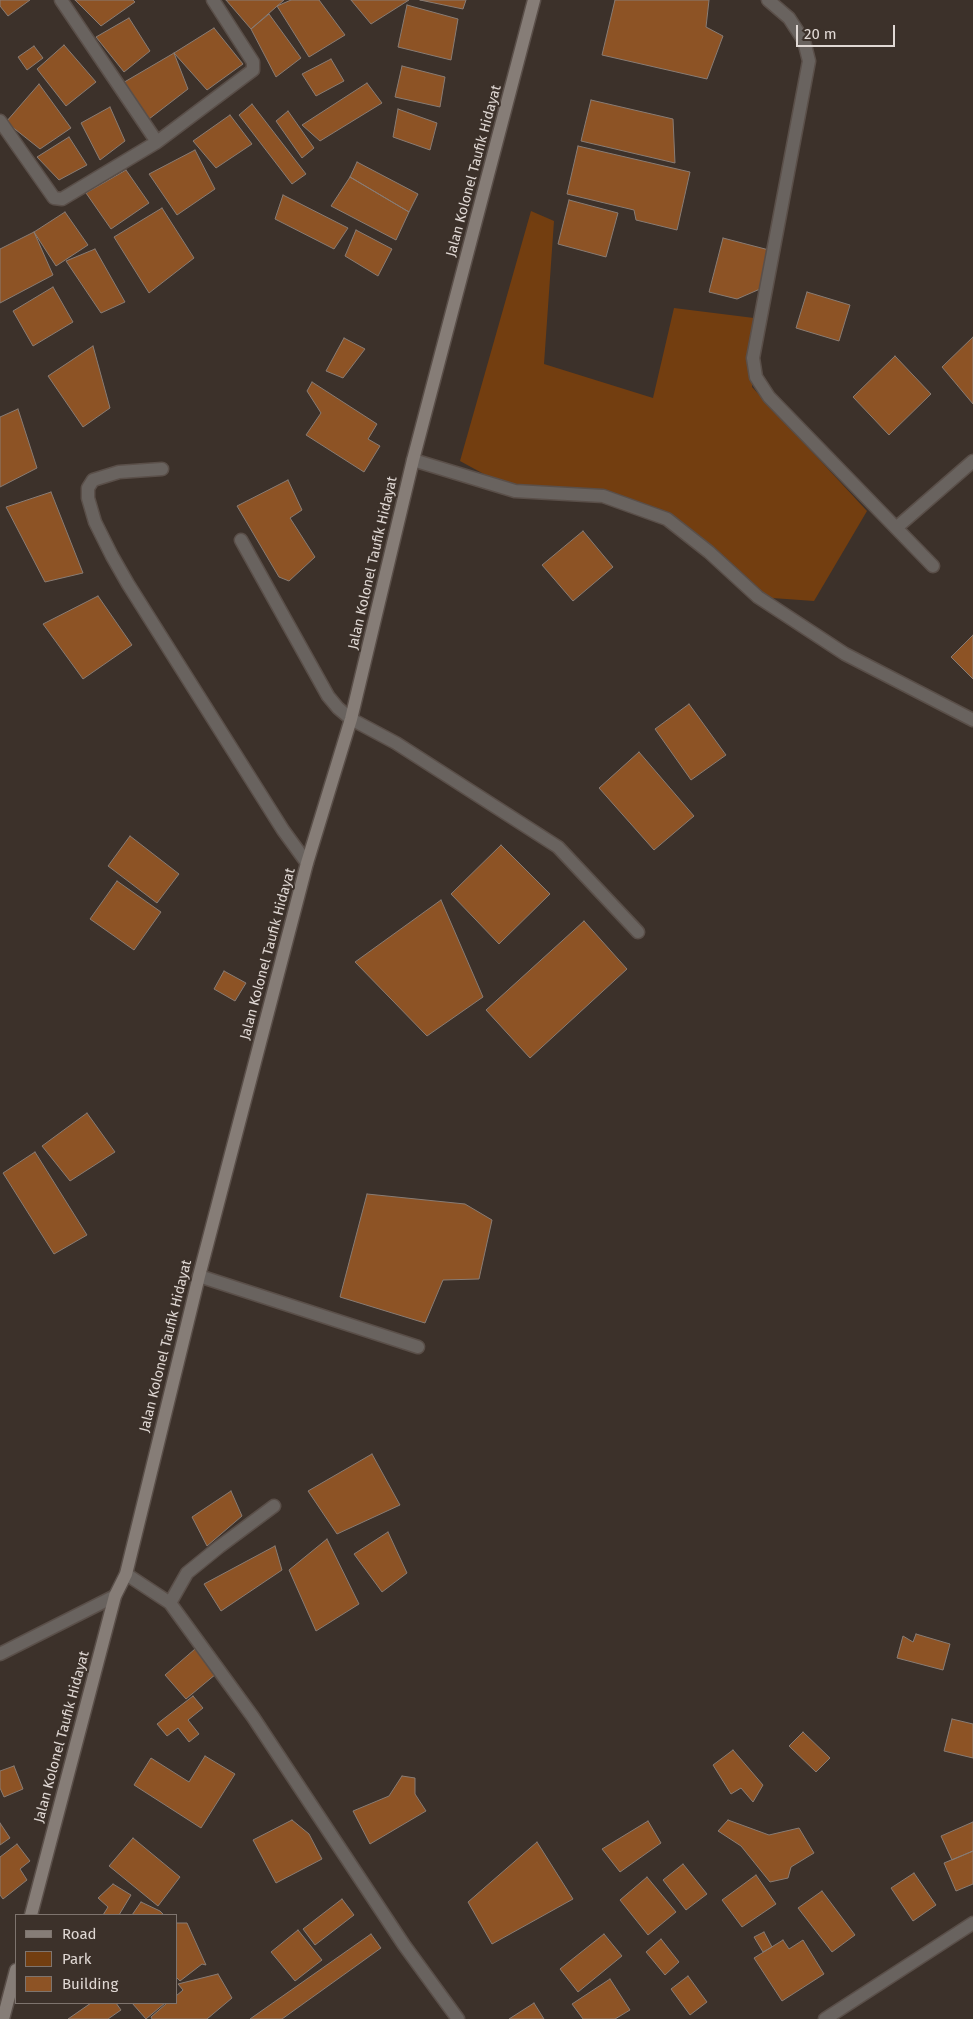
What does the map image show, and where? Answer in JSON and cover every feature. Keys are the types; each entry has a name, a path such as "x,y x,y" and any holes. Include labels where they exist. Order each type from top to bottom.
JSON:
{"main road":[{"name":"Jalan Kolonel Taufik Hidayat","path":"31,1914 115,1596 126,1574 199,1276 307,863 352,719 413,460 534,0"},
{"path":"3,2019 15,1974"}],"street":[{"path":"61,0 157,142"},
{"path":"0,121 54,198 58,200 157,142 253,70 253,62 213,0"},
{"path":"768,0 789,18 804,41 809,61 753,358 755,372 769,397 933,566"},
{"path":"413,460 515,491 602,496 667,519 708,552 758,598 845,654 973,720"},
{"path":"896,528 973,461"},
{"path":"162,469 119,472 93,480 88,488 88,498 95,522 112,556 138,600 283,830 307,863"},
{"path":"241,540 328,696 338,708 352,719 396,743 558,847 638,932"},
{"path":"199,1276 418,1346"},
{"path":"170,1603 187,1573 274,1506"},
{"path":"126,1574 170,1603 253,1716 404,1946 458,2019"},
{"path":"0,1654 115,1596"},
{"path":"825,2019 973,1923"}],"green space":[{"path":"531,211 554,221 544,364 653,398 674,308 754,318 752,387 867,511 814,601 758,597 667,519 602,496 515,491 460,461"}],"building":[{"path":"0,0 30,0 8,16 0,6"},
{"path":"75,0 133,0 135,2 101,26"},
{"path":"226,0 284,0 251,29"},
{"path":"291,0 319,0 345,35 309,57 277,6"},
{"path":"351,0 409,0 371,24"},
{"path":"420,0 466,0 463,9"},
{"path":"615,0 709,0 706,27 723,36 707,79 602,55"},
{"path":"407,5 458,19 451,60 398,47"},
{"path":"269,14 301,58 276,77 251,29"},
{"path":"129,18 150,51 124,72 96,37"},
{"path":"214,28 243,64 207,90 174,53"},
{"path":"64,45 96,82 66,106 37,69"},
{"path":"34,46 43,58 27,70 18,57"},
{"path":"174,53 188,89 149,119 121,84"},
{"path":"331,59 344,81 316,96 302,74"},
{"path":"402,66 445,77 440,107 395,97"},
{"path":"367,83 382,103 320,141 302,125"},
{"path":"39,84 71,128 40,149 6,122"},
{"path":"591,100 673,119 675,163 581,141"},
{"path":"252,104 306,174 292,184 239,115"},
{"path":"110,107 125,141 100,160 81,123"},
{"path":"398,109 437,123 430,150 393,137"},
{"path":"288,111 314,148 302,158 276,121"},
{"path":"230,115 252,144 216,168 193,141"},
{"path":"69,137 87,165 59,180 37,157"},
{"path":"578,146 690,172 677,230 636,220 634,210 567,194"},
{"path":"195,150 215,189 177,215 149,174"},
{"path":"357,162 418,194 409,212 350,177"},
{"path":"126,170 149,203 111,229 86,193"},
{"path":"350,177 409,212 396,240 331,206"},
{"path":"283,195 348,228 334,249 275,219"},
{"path":"569,200 618,213 606,257 558,244"},
{"path":"162,208 194,258 149,293 114,237"},
{"path":"65,212 88,245 56,266 34,232"},
{"path":"356,230 392,249 378,276 345,256"},
{"path":"34,232 53,275 0,303 0,249"},
{"path":"723,238 769,250 760,289 737,299 709,292"},
{"path":"95,249 125,302 101,313 66,261"},
{"path":"53,287 73,322 33,346 13,311"},
{"path":"807,292 850,305 839,341 796,328"},
{"path":"973,337 973,404 942,367"},
{"path":"344,338 365,349 343,378 326,371"},
{"path":"93,346 110,408 83,427 48,376"},
{"path":"895,356 931,394 889,435 853,397"},
{"path":"312,382 377,424 368,439 380,446 364,472 306,435 321,413 307,391"},
{"path":"18,409 37,468 0,487 0,417"},
{"path":"288,480 302,510 290,518 315,557 289,581 279,577 237,506"},
{"path":"51,492 83,573 45,582 6,507"},
{"path":"583,531 613,567 573,601 542,565"},
{"path":"98,596 132,645 83,679 43,624"},
{"path":"973,635 973,679 951,657"},
{"path":"689,704 726,755 691,780 655,729"},
{"path":"639,752 694,816 654,850 599,788"},
{"path":"130,836 179,874 157,903 108,866"},
{"path":"501,845 550,894 499,944 451,894"},
{"path":"117,881 161,912 134,950 90,919"},
{"path":"441,900 483,997 427,1036 355,962"},
{"path":"584,921 627,969 530,1058 486,1010"},
{"path":"224,971 246,983 235,1001 214,989"},
{"path":"87,1113 115,1152 70,1181 42,1146"},
{"path":"35,1152 87,1235 54,1254 3,1173"},
{"path":"367,1194 465,1204 492,1220 479,1279 443,1280 425,1323 340,1297"},
{"path":"372,1454 400,1505 337,1534 308,1491"},
{"path":"231,1491 242,1516 207,1546 192,1517"},
{"path":"388,1532 407,1573 382,1592 354,1554"},
{"path":"327,1539 359,1604 316,1631 289,1570"},
{"path":"275,1546 282,1570 221,1611 204,1584"},
{"path":"916,1634 950,1644 943,1670 897,1658 903,1636 913,1642"},
{"path":"195,1649 216,1674 186,1699 165,1675"},
{"path":"193,1696 203,1708 188,1720 199,1734 189,1742 178,1728 167,1736 157,1724"},
{"path":"952,1719 973,1724 973,1758 944,1751"},
{"path":"803,1732 830,1758 816,1772 789,1746"},
{"path":"733,1750 763,1785 753,1802 741,1788 731,1794 713,1765"},
{"path":"205,1756 235,1774 201,1828 134,1785 151,1758 189,1782"},
{"path":"14,1766 23,1789 4,1797 0,1788 0,1771"},
{"path":"402,1776 415,1778 415,1794 426,1811 370,1844 353,1811 389,1796"},
{"path":"292,1820 309,1834 322,1859 276,1883 253,1840"},
{"path":"728,1820 769,1835 799,1828 814,1853 791,1867 788,1878 770,1882 741,1846 718,1831"},
{"path":"648,1821 661,1843 620,1872 602,1849"},
{"path":"973,1822 973,1851 952,1860 941,1836"},
{"path":"0,1823 10,1838 0,1845"},
{"path":"133,1838 180,1877 158,1906 109,1866"},
{"path":"537,1842 573,1899 492,1944 468,1902"},
{"path":"17,1844 30,1861 20,1869 27,1880 3,1899 0,1895 0,1857"},
{"path":"973,1851 973,1884 956,1891 944,1863"},
{"path":"683,1864 707,1894 686,1910 663,1880"},
{"path":"914,1873 936,1905 913,1921 891,1888"},
{"path":"756,1875 776,1904 742,1927 722,1900"},
{"path":"647,1877 676,1912 648,1935 620,1900"},
{"path":"113,1884 131,1895 120,1914 104,1914 108,1907 98,1898"},
{"path":"822,1891 855,1935 832,1952 798,1908"},
{"path":"342,1899 354,1915 315,1945 303,1929"},
{"path":"141,1902 163,1914 133,1914"},
{"path":"178,1923 187,1923 206,1965 202,1964 180,1981 178,1979"},
{"path":"298,1930 322,1960 295,1981 271,1952"},
{"path":"764,1932 772,1947 763,1952 754,1937"},
{"path":"371,1934 381,1948 282,2019 250,2019"},
{"path":"604,1934 622,1956 578,1992 560,1969"},
{"path":"661,1939 679,1962 665,1975 646,1952"},
{"path":"783,1940 789,1949 803,1940 824,1974 782,2001 754,1958"},
{"path":"218,1974 232,1998 207,2019 152,2019 151,2017 166,2004 178,2004 178,1994 183,1990 178,1984"},
{"path":"688,1976 707,2002 690,2015 671,1989"},
{"path":"610,1979 630,2010 615,2019 583,2019 572,2004"},
{"path":"534,2003 544,2019 509,2019"},
{"path":"90,2004 117,2004 121,2010 108,2019 68,2019"},
{"path":"133,2004 164,2004 146,2019"}]}
